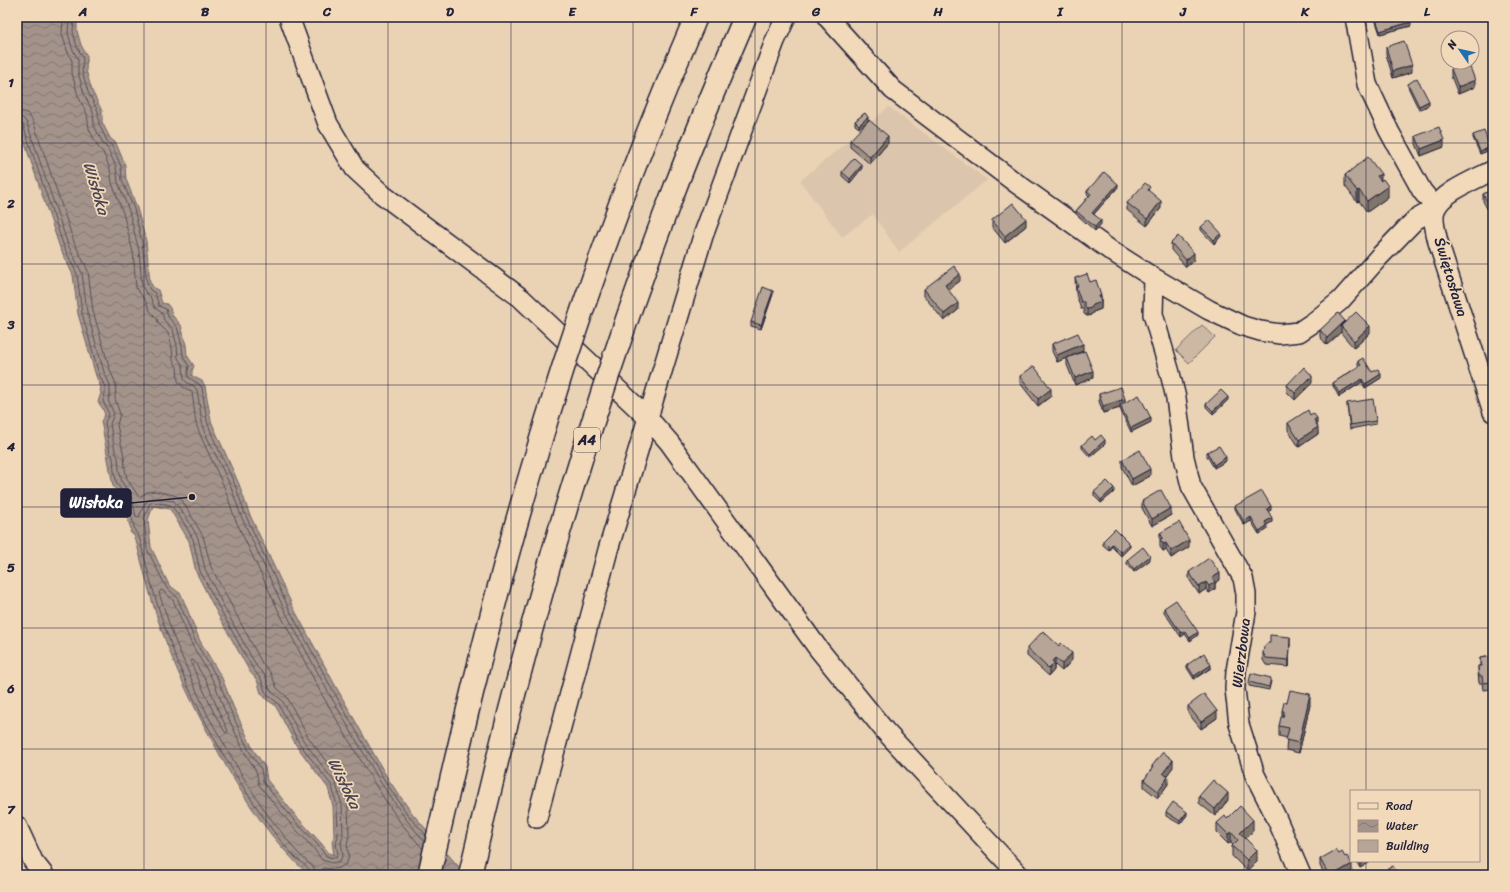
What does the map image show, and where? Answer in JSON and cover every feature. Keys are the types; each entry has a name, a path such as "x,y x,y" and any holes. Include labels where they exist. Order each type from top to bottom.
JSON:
{"highway":[{"path":"429,875 495,601 546,421 576,328 618,210 661,100 696,17"},
{"name":"A4","path":"470,875 499,754 536,611 599,403 667,208 704,114 745,17"}],"street":[{"path":"289,17 328,124 355,169 383,195 521,298 648,418 670,442 817,647 880,725 1019,875"},
{"path":"536,818 608,550 703,236 775,41 786,17"},
{"path":"827,17 893,90 1016,183 1110,250 1154,278 1209,310 1243,326 1260,331 1280,334 1299,332 1314,322 1340,301 1379,257 1416,220 1436,208 1447,195 1493,170"},
{"path":"1355,17 1367,84 1389,131 1422,191 1436,208"},
{"name":"Świętosława","path":"1436,208 1434,222 1438,242 1493,412"},
{"name":"Wierzbowa","path":"1154,278 1153,314 1176,398 1184,457 1191,486 1243,578 1246,594 1246,612 1236,671 1235,689 1239,724 1255,775 1302,875"},
{"path":"17,826 33,861 44,875"}],"shaded area":[{"path":"889,107 987,180 899,252 873,214 842,237 800,181"},
{"path":"1202,325 1215,337 1189,363 1176,350"}],"water":[{"path":"17,17 77,17 77,31 81,45 87,56 86,70 92,91 102,111 102,122 110,138 116,143 125,165 126,179 137,208 146,241 150,282 153,287 158,290 162,303 167,304 172,315 181,325 187,355 194,366 192,376 202,381 205,386 211,421 239,484 249,513 293,607 388,779 412,813 466,875 309,875 283,849 260,820 230,773 184,686 172,657 153,605 136,541 134,539 135,537 130,532 131,529 124,501 113,486 101,421 105,415 98,402 101,388 96,376 78,314 73,275 60,248 17,120","holes":["153,506 170,509 189,541 196,572 250,672 257,680 261,693 267,700 275,705 296,745 328,788 333,806 334,836 332,842 334,855 329,853 296,816 267,780 265,767 253,749 222,678 200,641 181,594 169,585 151,547 148,520"]}],"building":[{"path":"1383,17 1409,17 1411,22 1380,31 1376,19"},
{"path":"1404,41 1412,65 1393,71 1386,47"},
{"path":"1451,70 1471,70 1475,80 1458,87"},
{"path":"1417,78 1429,101 1419,106 1408,84"},
{"path":"865,113 868,117 859,125 855,121"},
{"path":"869,120 888,136 870,157 850,140"},
{"path":"1439,127 1444,140 1421,149 1416,136"},
{"path":"1484,131 1490,147 1480,151 1473,135"},
{"path":"1368,157 1381,174 1377,176 1381,181 1383,179 1388,186 1367,201 1345,175"},
{"path":"854,158 862,165 850,179 842,172"},
{"path":"1104,172 1118,184 1092,213 1101,220 1095,227 1076,211 1091,194 1087,191"},
{"path":"1145,183 1150,187 1148,190 1161,201 1147,219 1127,203"},
{"path":"1493,190 1493,210 1492,211 1483,194"},
{"path":"1013,203 1026,219 1005,236 992,220"},
{"path":"1209,220 1221,233 1214,240 1201,227"},
{"path":"1178,236 1194,253 1186,260 1171,243"},
{"path":"954,266 960,274 945,285 958,303 944,314 924,289"},
{"path":"1087,274 1090,282 1096,280 1101,296 1099,296 1101,302 1087,309 1084,307 1084,302 1081,302 1076,287 1078,286 1075,278"},
{"path":"763,287 773,291 761,325 751,322"},
{"path":"1356,312 1370,326 1354,341 1341,326"},
{"path":"1338,313 1345,321 1327,338 1320,330"},
{"path":"1078,333 1083,344 1057,355 1052,344"},
{"path":"1085,351 1093,371 1075,378 1067,358"},
{"path":"1363,358 1372,372 1378,369 1381,374 1365,384 1362,379 1339,393 1333,383 1361,365 1358,361"},
{"path":"1034,366 1051,389 1038,399 1020,376"},
{"path":"1304,367 1312,376 1295,393 1287,385"},
{"path":"1121,387 1125,399 1103,406 1099,394"},
{"path":"1221,390 1228,397 1213,411 1206,404"},
{"path":"1139,395 1151,418 1131,428 1120,405"},
{"path":"1373,399 1376,421 1350,425 1347,403"},
{"path":"1308,410 1310,415 1313,413 1317,418 1314,420 1318,427 1299,440 1288,423"},
{"path":"1101,435 1105,440 1090,454 1082,445 1092,436 1095,440"},
{"path":"1219,446 1226,457 1214,465 1207,452"},
{"path":"1140,450 1150,469 1132,479 1122,460"},
{"path":"1107,481 1114,488 1101,500 1094,492"},
{"path":"1161,490 1171,508 1152,519 1142,501"},
{"path":"1262,491 1271,506 1267,509 1272,518 1265,522 1267,526 1259,531 1251,517 1244,522 1235,506"},
{"path":"1179,522 1189,540 1171,551 1166,543 1163,544 1160,539 1163,538 1160,533"},
{"path":"1115,529 1130,544 1121,552 1112,544 1109,547 1103,541"},
{"path":"1492,531 1493,532 1493,543 1488,534"},
{"path":"1143,547 1150,556 1134,569 1127,560"},
{"path":"1209,558 1220,573 1212,578 1215,582 1209,586 1206,582 1199,587 1189,572"},
{"path":"1176,600 1198,632 1190,638 1185,631 1181,633 1164,608"},
{"path":"1043,631 1059,646 1061,643 1072,653 1062,664 1055,658 1052,661 1054,663 1049,669 1027,648"},
{"path":"1270,635 1290,637 1289,660 1266,658 1263,653 1264,647 1267,643 1270,643"},
{"path":"1204,653 1211,665 1194,676 1187,665"},
{"path":"1493,656 1493,682 1483,683 1482,676 1479,676 1478,666 1481,666 1480,658"},
{"path":"1251,673 1271,678 1269,687 1249,682"},
{"path":"1290,690 1310,694 1299,743 1286,740 1289,728 1279,726 1281,717 1283,717 1284,711 1282,711 1284,702 1287,703"},
{"path":"1204,694 1217,711 1201,722 1188,706"},
{"path":"1163,752 1173,760 1163,773 1168,777 1158,791 1144,780 1153,767 1152,766"},
{"path":"1213,780 1228,793 1215,809 1199,796"},
{"path":"1173,802 1187,812 1180,821 1166,812"},
{"path":"1240,806 1253,820 1240,833 1257,850 1247,860 1232,846 1238,840 1231,832 1228,834 1217,823 1225,816 1227,819"},
{"path":"1336,850 1339,854 1342,852 1345,857 1347,856 1352,864 1333,875 1329,875 1320,859"},
{"path":"1393,866 1398,875 1377,875"}],"place":[{"name":"Wisłoka","path":"192,497"}]}
